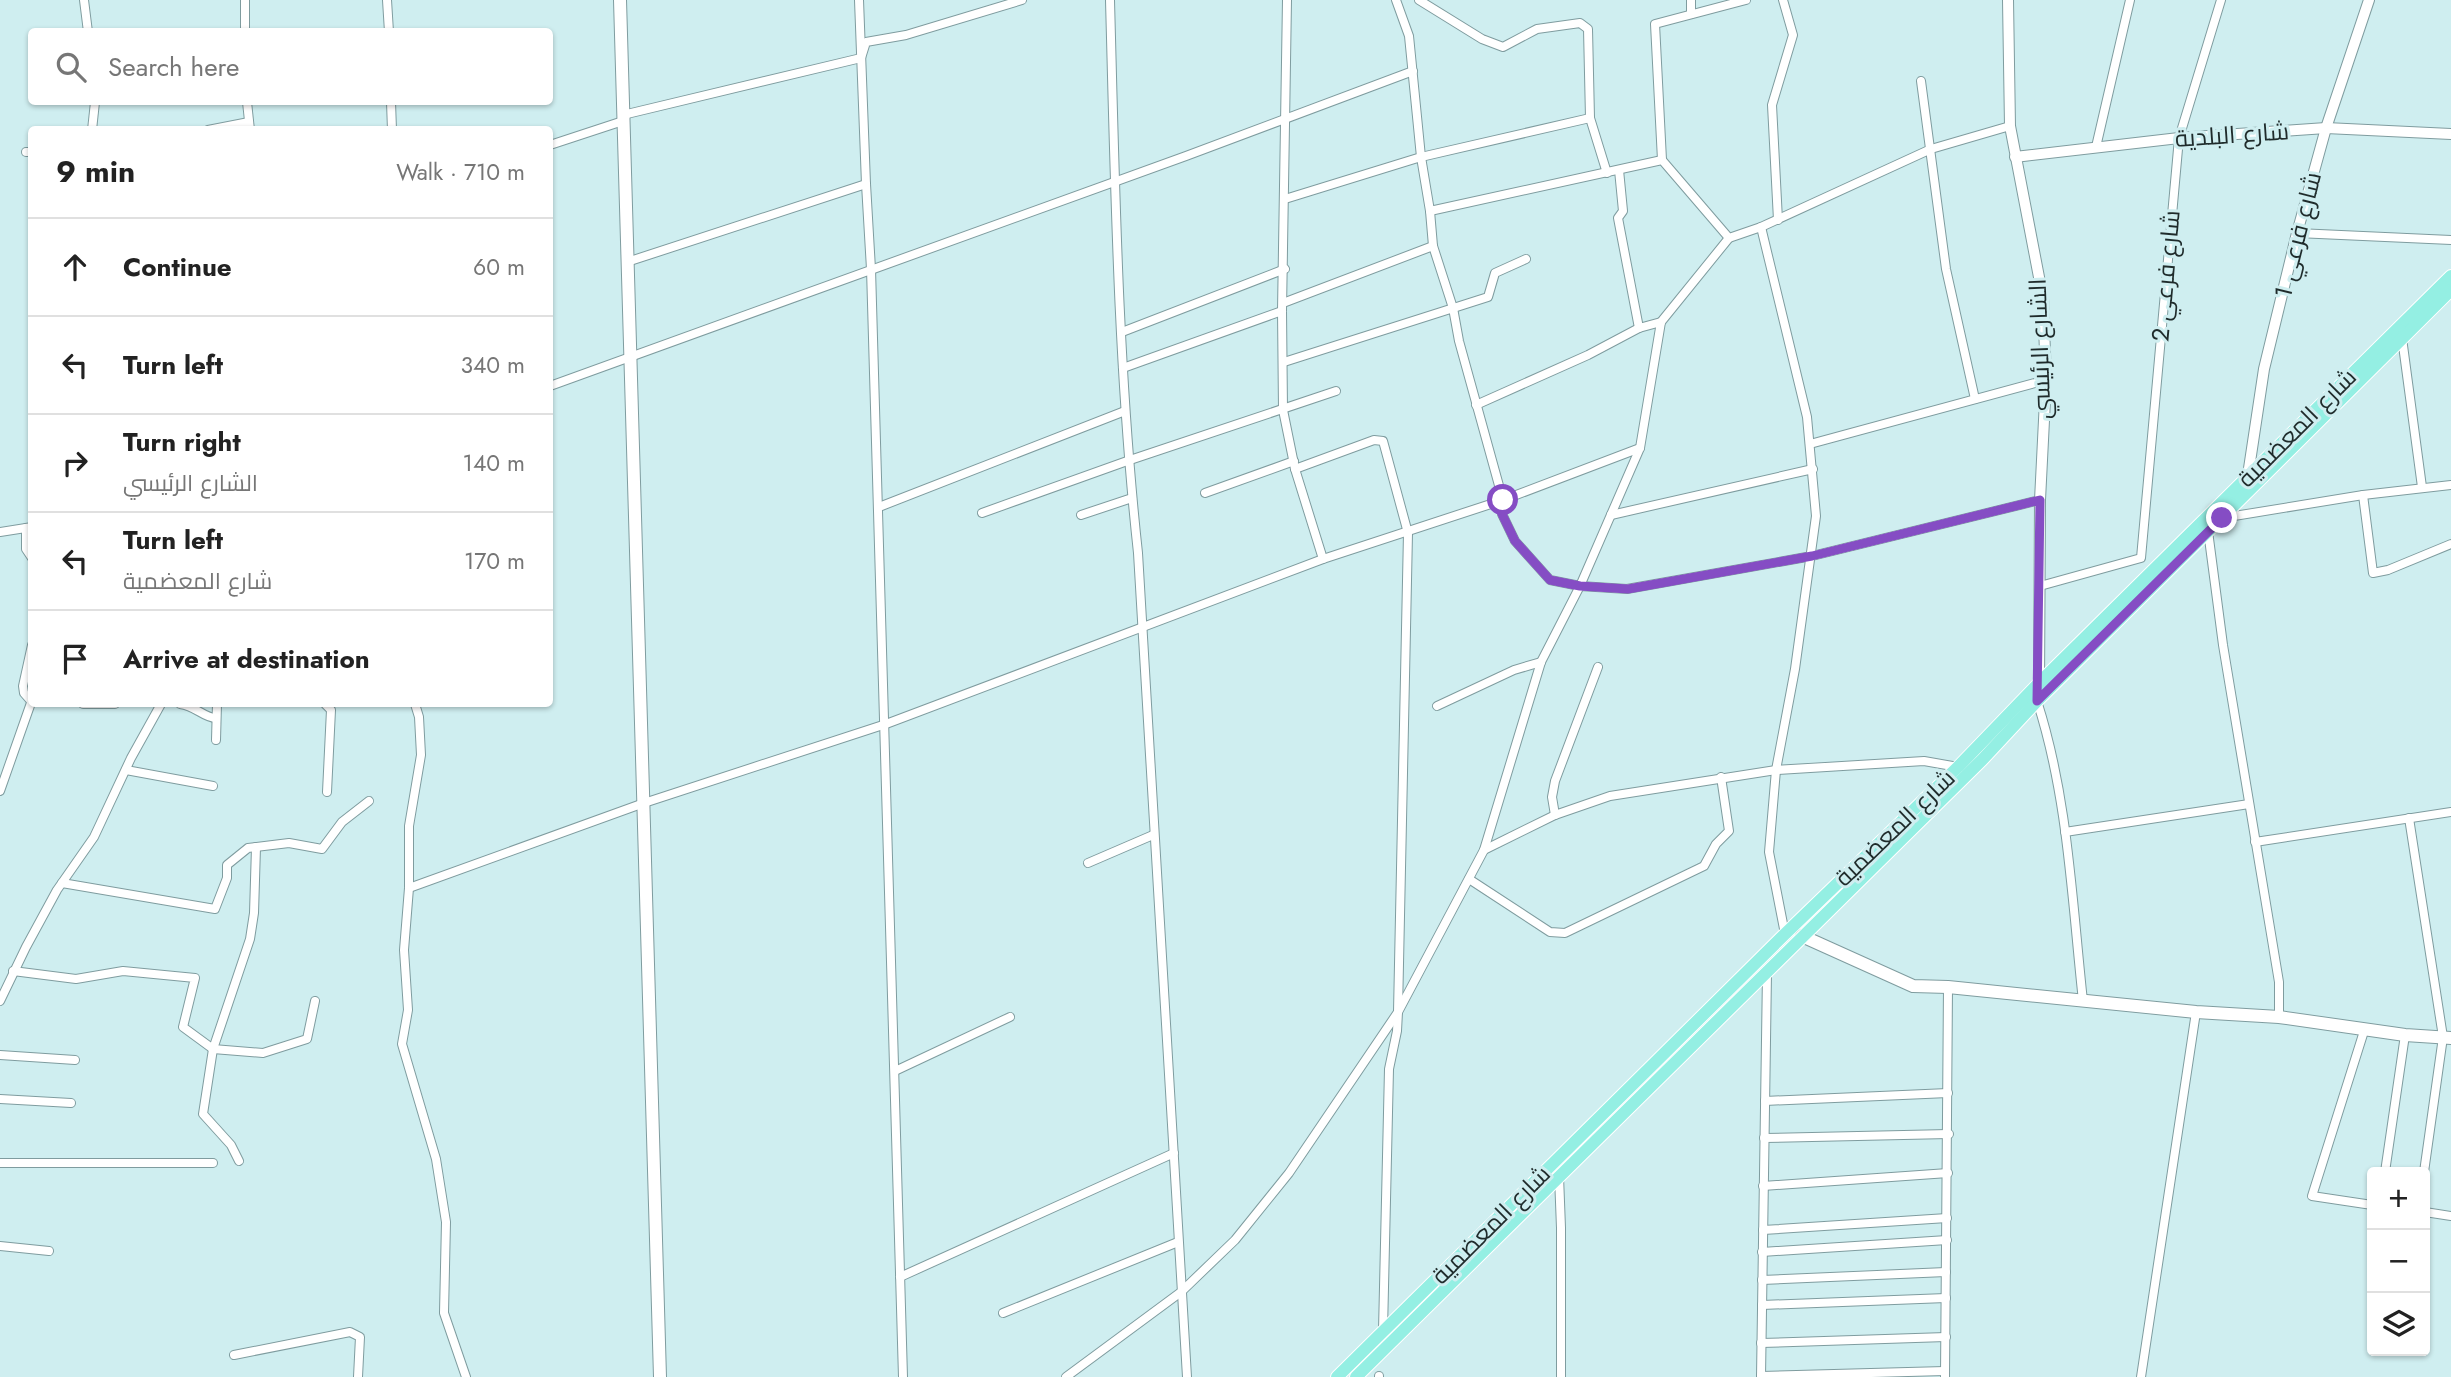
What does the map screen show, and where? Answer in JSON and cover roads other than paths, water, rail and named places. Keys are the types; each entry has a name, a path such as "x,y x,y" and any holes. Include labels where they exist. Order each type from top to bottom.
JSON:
{"main road":[{"path":"620,0 660,1377"},
{"name":"شارع المعضمية","path":"1356,1377 1802,936 1977,755 2039,683 2451,276"},
{"name":"شارع المعضمية","path":"1337,1377 1785,934 1958,767 1977,755 2037,701 2451,290"},
{"path":"1802,936 1913,986 2279,1017 2447,1038"}],"street":[{"path":"84,0 88,28"},
{"path":"245,0 245,28"},
{"path":"387,0 389,28"},
{"path":"859,0 886,724 903,1377"},
{"path":"861,58 866,42 906,35 1021,0"},
{"path":"1110,0 1125,411 1142,628 1187,1377"},
{"path":"1287,0 1283,410 1295,465 1323,559"},
{"path":"1396,0 1409,36 1433,246 1453,308 1459,341 1503,500 1502,514 1515,541 1550,580 1580,586 1628,589 1812,556 2040,500"},
{"path":"1419,0 1482,39 1503,47 1537,29 1580,23 1585,25 1588,29 1590,118 1607,173"},
{"path":"1691,0 1691,14"},
{"path":"1729,237 1662,160 1655,24 1746,0"},
{"path":"1778,219 1772,105 1793,35 1783,0"},
{"name":"الشارع الرئيسي","path":"2008,0 2010,126 2043,298 2046,380 2040,500 2037,701"},
{"path":"2096,147 2130,0"},
{"name":"شارع فرعي 2","path":"2040,586 2141,558 2179,138 2221,0"},
{"name":"شارع فرعي 1","path":"2248,475 2264,369 2297,233 2326,128 2369,0"},
{"path":"553,144 623,121 627,114 861,58"},
{"path":"553,385 1285,120 1413,71"},
{"path":"1921,81 1946,269 1975,399"},
{"path":"92,126 95,105"},
{"path":"247,105 249,126"},
{"path":"391,105 392,126"},
{"path":"1285,200 1421,157 1590,118"},
{"path":"1066,1377 1181,1292 1235,1240 1289,1173 1398,1012 1484,850 1541,662 1580,586 1640,448 1661,322 1729,237 1761,227 1931,149 2010,126"},
{"name":"شارع البلدية","path":"2015,157 2179,138 2326,128 2451,134"},
{"path":"1430,211 1662,160"},
{"path":"1619,170 1623,211 1618,218 1639,328"},
{"path":"627,262 866,184"},
{"path":"1761,227 1807,417 1816,516 1795,669 1776,770 1769,852 1785,934"},
{"path":"2297,233 2451,240"},
{"path":"1123,368 1433,246"},
{"path":"1284,362 1488,297 1495,274 1526,259"},
{"path":"1122,332 1285,270"},
{"path":"1476,405 1588,355 1639,328 1661,322"},
{"path":"2402,338 2422,487"},
{"path":"1810,444 2046,380"},
{"path":"982,513 1336,391"},
{"path":"879,507 1125,411"},
{"path":"1205,493 1374,440 1383,441 1408,533 1398,1012 1389,1069 1383,1332"},
{"path":"410,888 644,803 886,724 1323,559 1503,500 1640,448"},
{"path":"1611,515 1813,469"},
{"path":"2222,518 2363,495 2451,485"},
{"path":"2363,495 2373,573 2388,570 2451,544"},
{"path":"1081,515 1132,498"},
{"path":"0,532 28,528"},
{"path":"2208,531 2223,645 2279,982 2279,1017"},
{"path":"28,535 28,552"},
{"path":"1437,706 1514,670 1541,662"},
{"path":"28,663 23,686 28,697"},
{"path":"1555,815 1552,797 1555,781 1598,667"},
{"path":"2037,701 2046,729 2065,832 2082,1001"},
{"path":"0,791 29,707"},
{"path":"0,1001 7,976 62,883 94,837 159,707"},
{"path":"195,707 209,718 216,718"},
{"path":"216,740 217,707"},
{"path":"327,792 331,710 328,707"},
{"path":"416,707 421,755 409,826 410,888 404,950 408,1010 402,1044 436,1159 446,1222 444,1313 466,1377"},
{"path":"1484,850 1555,815 1610,796 1776,770 1924,761 1958,767"},
{"path":"126,770 213,786"},
{"path":"1469,879 1550,932 1565,933 1704,866 1716,844 1729,831 1721,777"},
{"path":"62,883 215,909 227,878 227,865 248,848 289,843 322,849 342,822 369,801"},
{"path":"2065,832 2249,804"},
{"path":"2255,842 2451,812"},
{"path":"2409,818 2447,1038 2425,1167"},
{"path":"1088,863 1153,835"},
{"path":"239,1161 231,1145 203,1114 213,1049 250,939 254,914 256,847"},
{"path":"1767,970 1761,1377 1945,1374 1949,1134 1948,987"},
{"path":"7,976 76,978 123,971 195,978 183,1027 213,1049 264,1053 307,1039 315,1001"},
{"path":"2141,1377 2196,1012"},
{"path":"895,1070 1010,1017"},
{"path":"2365,1028 2312,1196 2367,1204"},
{"path":"2386,1167 2405,1034"},
{"path":"0,1055 75,1060"},
{"path":"1765,1101 1948,1093"},
{"path":"0,1100 71,1103"},
{"path":"1763,1138 1949,1134"},
{"path":"900,1277 1174,1153"},
{"path":"0,1163 213,1163"},
{"path":"1763,1186 1948,1173"},
{"path":"1559,1176 1561,1377"},
{"path":"2430,1214 2451,1216"},
{"path":"1763,1230 1947,1218"},
{"path":"1762,1252 1947,1240"},
{"path":"1003,1313 1178,1242"},
{"path":"0,1246 49,1251"},
{"path":"1762,1280 1946,1272"},
{"path":"1762,1304 1946,1298"},
{"path":"234,1355 350,1332 359,1337 358,1377"},
{"path":"1761,1343 1946,1337"}]}
